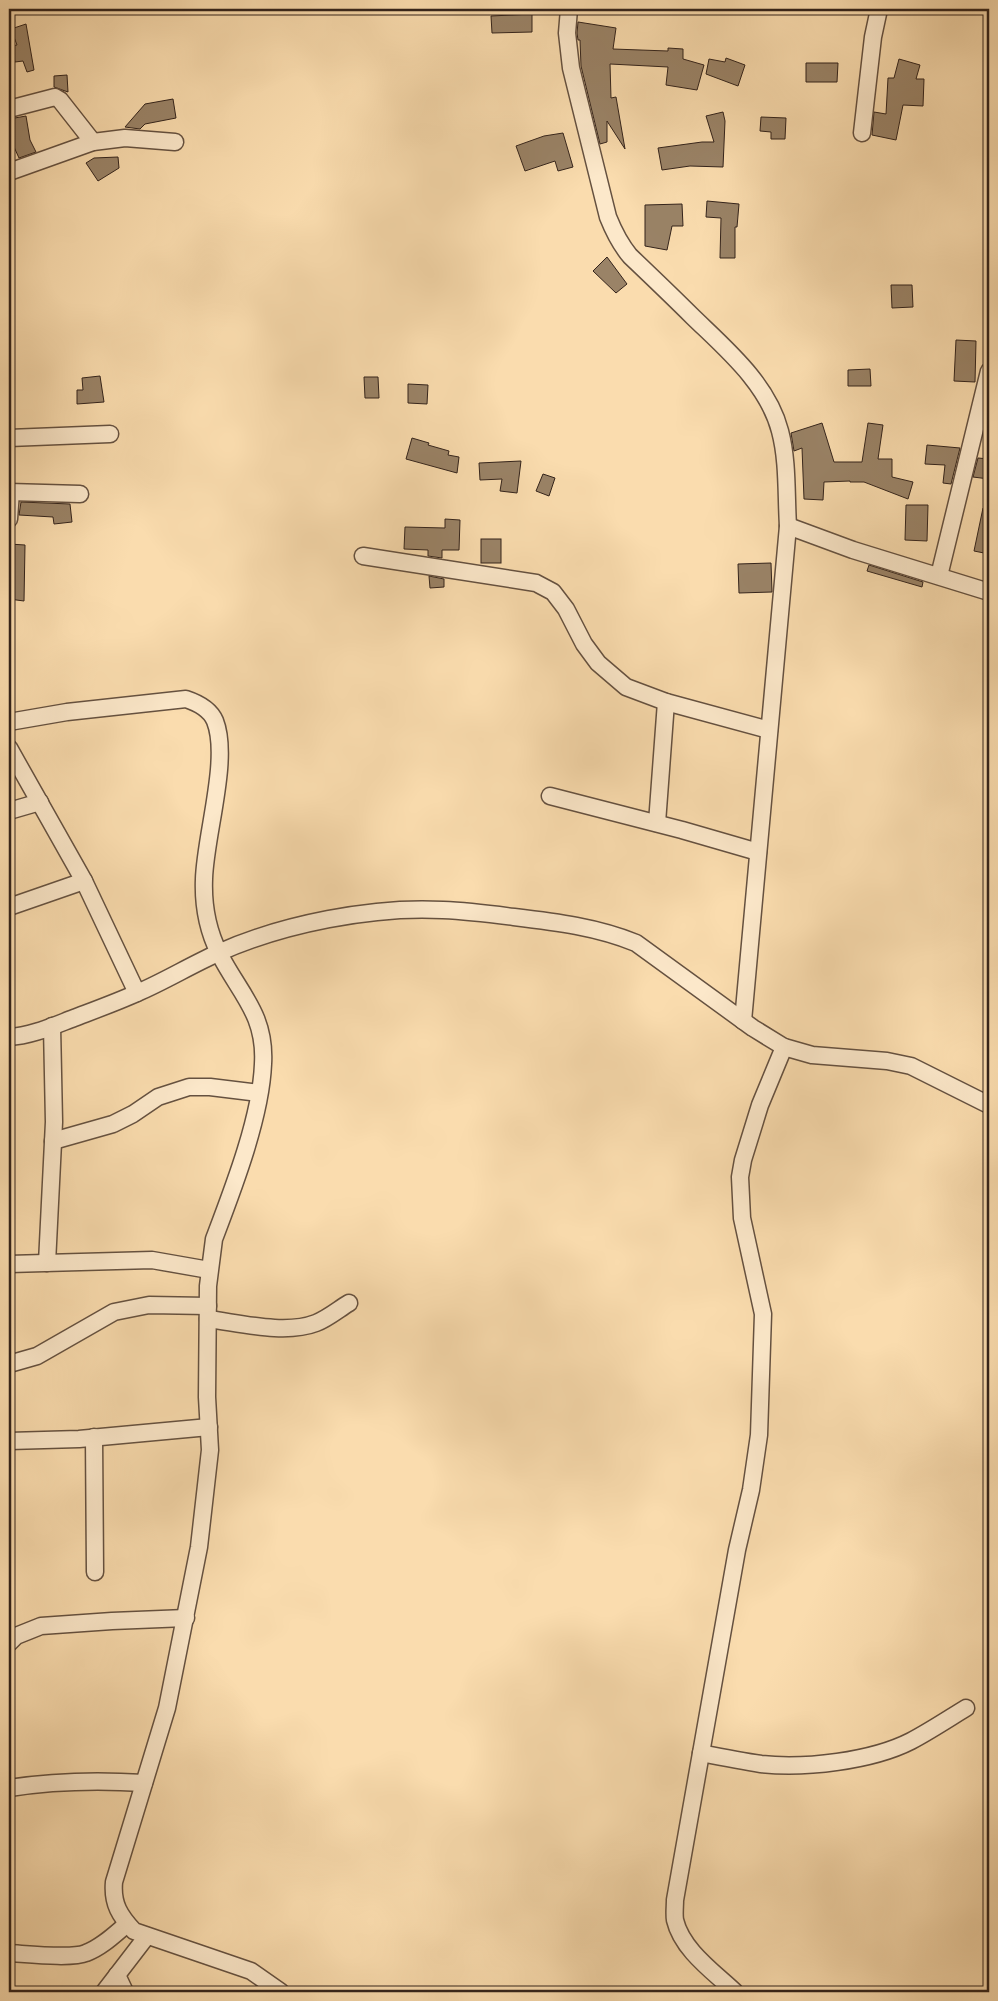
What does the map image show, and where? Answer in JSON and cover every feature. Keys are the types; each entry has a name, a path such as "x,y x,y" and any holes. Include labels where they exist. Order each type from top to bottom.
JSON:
{"street":[{"path":"569,9 567,33 571,68 608,218 615,234 630,256 723,345 751,378 768,401 780,429 784,452 788,526 743,1021"},
{"path":"862,132 872,46 879,9"},
{"path":"9,109 55,97 60,100 93,142"},
{"path":"9,172 93,142 125,138 176,142"},
{"path":"940,576 989,371"},
{"path":"9,438 110,434"},
{"path":"9,519 10,492 80,494"},
{"path":"788,526 853,550 989,592"},
{"path":"363,556 536,583 553,592 566,609 584,644 598,663 626,687 666,702 769,730"},
{"path":"9,722 67,712 186,699 206,708 215,720 219,737 218,780 205,861 204,898 219,952 247,998 256,1018 263,1041 263,1064 259,1093 247,1142 214,1239 209,1270 207,1397 210,1450 199,1547 167,1708 114,1882 115,1907 134,1931 252,1972 281,1992"},
{"path":"657,823 666,702"},
{"path":"9,748 84,881 137,993"},
{"path":"550,796 657,823 758,852"},
{"path":"9,810 40,802"},
{"path":"9,906 84,881"},
{"path":"9,1037 36,1032 137,993 219,952 259,937 357,914 402,910 442,910 556,922 603,930 636,943 743,1021 784,1047 812,1055 887,1061 912,1066 989,1105"},
{"path":"47,1263 53,1141 52,1026"},
{"path":"735,1992 696,1954 680,1934 674,1918 677,1883 737,1550 751,1490 759,1435 763,1314 742,1218 740,1177 757,1113 784,1047"},
{"path":"53,1141 113,1124 133,1114 158,1097 189,1088 217,1087 259,1093"},
{"path":"9,1264 152,1260 209,1270"},
{"path":"9,1364 37,1356 114,1312 149,1306 208,1312 275,1327 296,1327 317,1323 349,1303"},
{"path":"9,1441 94,1437 209,1427"},
{"path":"94,1437 95,1572"},
{"path":"9,1643 16,1636 41,1626 186,1618"},
{"path":"701,1753 761,1764 788,1765 805,1765 863,1757 910,1742 966,1708"},
{"path":"9,1788 46,1783 104,1781 144,1783"},
{"path":"9,1953 84,1954 96,1948 128,1924"},
{"path":"104,1992 147,1936"},
{"path":"117,1975 125,1992"}],"building":[{"path":"532,14 532,32 492,33 491,16"},
{"path":"578,22 616,28 613,49 668,51 668,48 683,49 683,59 704,65 697,90 666,85 668,67 610,64 611,98 616,97 625,149 607,121 607,142 600,144 581,66 580,40 578,40 577,33"},
{"path":"26,24 34,70 27,72 23,61 15,62 12,46 17,45 11,29"},
{"path":"726,58 745,65 738,86 706,74 709,59 725,62"},
{"path":"899,59 920,65 916,79 924,79 923,106 903,105 896,140 872,135 874,112 886,114 888,78 894,78"},
{"path":"806,63 838,63 837,82 806,82"},
{"path":"67,75 68,92 54,87 54,76"},
{"path":"173,99 176,118 145,124 140,129 125,127 145,104"},
{"path":"723,112 725,121 723,167 690,166 662,170 658,148 714,142 706,116"},
{"path":"26,116 30,140 36,152 19,158 9,136 9,119"},
{"path":"761,117 786,118 785,139 771,139 771,132 760,131"},
{"path":"563,133 573,167 558,171 555,161 525,171 516,146 544,136"},
{"path":"118,157 119,168 98,181 86,163 94,158"},
{"path":"707,201 739,204 737,227 735,227 735,258 720,258 721,218 706,217"},
{"path":"682,204 683,226 672,226 667,250 645,246 645,205"},
{"path":"607,257 627,284 616,293 593,271"},
{"path":"891,285 912,285 913,307 892,308"},
{"path":"956,340 976,341 975,382 954,381"},
{"path":"870,369 871,386 848,386 848,370"},
{"path":"100,376 104,402 77,404 77,390 83,390 82,378"},
{"path":"364,377 378,377 379,398 365,398"},
{"path":"408,384 428,385 427,404 408,403"},
{"path":"822,423 834,462 862,462 868,423 883,425 878,459 892,459 892,477 913,482 908,499 864,482 850,481 824,482 823,500 804,499 802,448 794,451 791,433"},
{"path":"412,438 449,451 448,455 459,457 457,473 406,459"},
{"path":"927,445 960,448 951,484 943,483 945,465 925,464"},
{"path":"978,458 989,459 989,479 973,477"},
{"path":"521,461 517,493 500,491 502,479 480,480 479,463"},
{"path":"543,474 555,478 549,496 536,491"},
{"path":"21,502 70,504 72,522 54,524 53,517 19,515"},
{"path":"906,505 928,505 927,541 905,540"},
{"path":"983,508 989,509 989,554 974,551"},
{"path":"445,519 460,520 459,550 442,550 442,558 428,556 428,550 404,549 405,527 445,528"},
{"path":"481,539 501,539 501,563 481,563"},
{"path":"9,544 25,545 24,601 9,599"},
{"path":"771,563 772,592 739,593 738,564"},
{"path":"869,565 923,582 922,587 867,571"},
{"path":"429,576 444,579 444,587 430,588"}]}
